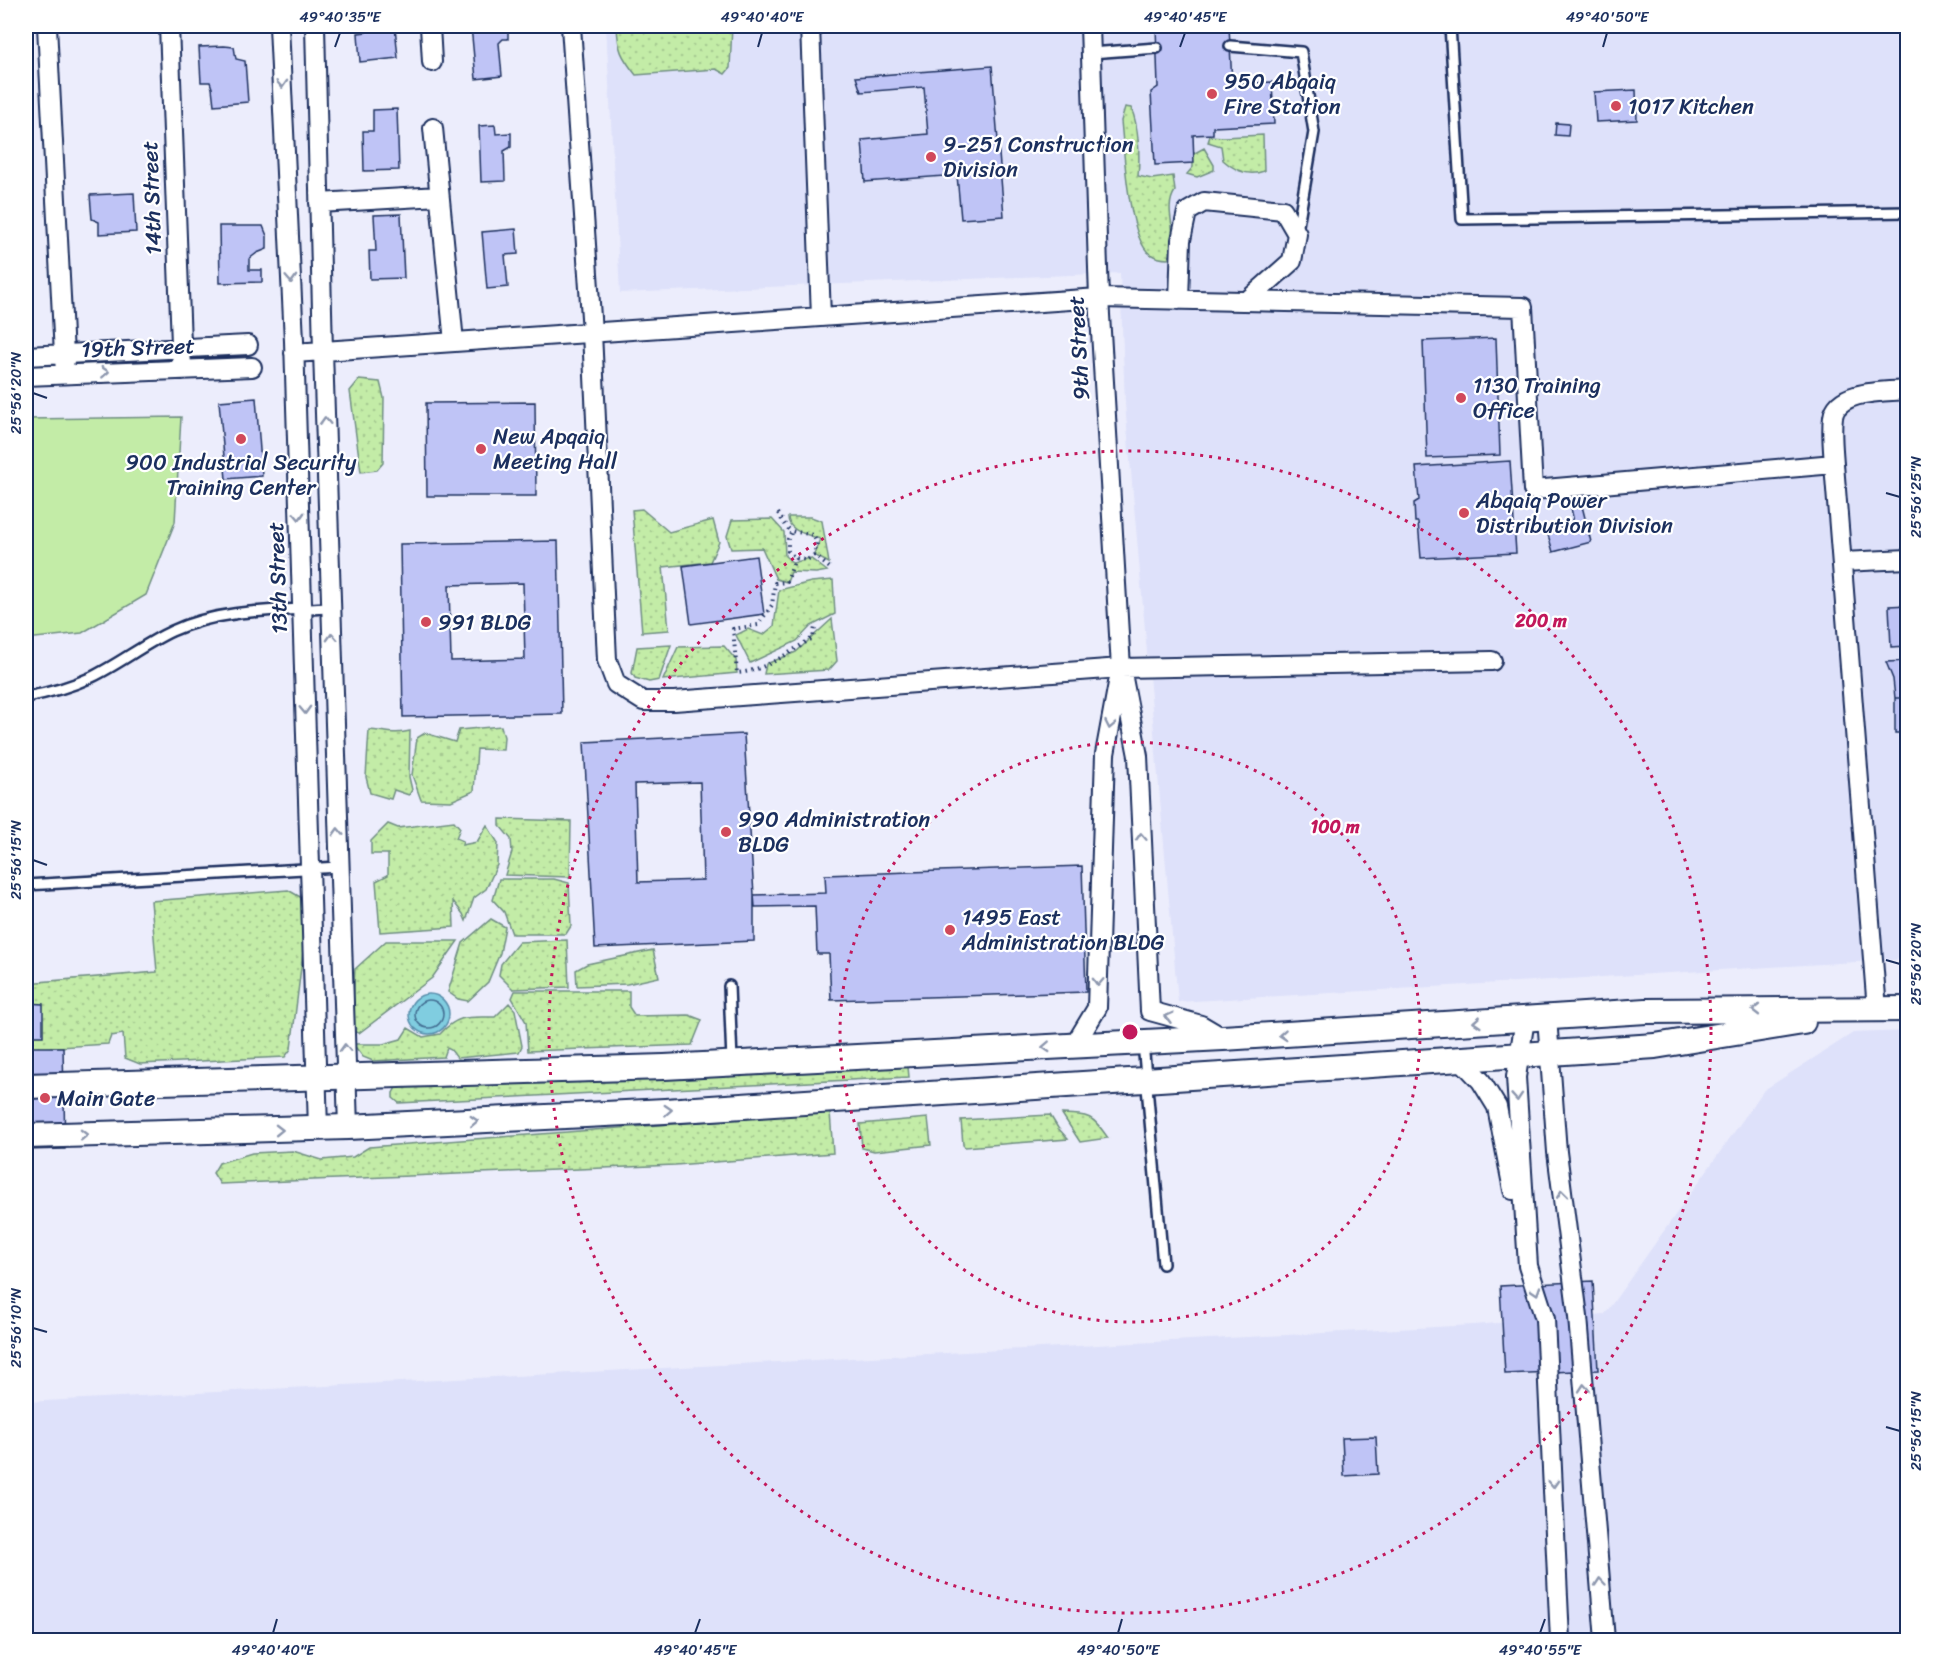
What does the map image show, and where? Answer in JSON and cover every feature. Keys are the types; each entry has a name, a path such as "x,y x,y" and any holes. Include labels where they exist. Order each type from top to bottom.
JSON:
{"street":[{"path":"47,26 65,374"},
{"name":"14th Street","path":"168,26 182,370"},
{"name":"13th Street","path":"279,26 294,353 318,1129"},
{"path":"315,26 322,351 348,1127"},
{"path":"430,26 432,62"},
{"path":"571,26 592,332 607,660 616,684 643,701 674,701 1121,668 1492,661"},
{"path":"810,26 820,317"},
{"name":"9th Street","path":"1090,26 1100,298 1121,668"},
{"path":"433,128 454,342"},
{"path":"319,203 439,196"},
{"path":"1179,300 1181,240 1187,212 1204,202 1283,210 1297,234 1292,261 1247,301"},
{"path":"294,353 1100,298 1523,307 1533,490 1834,464"},
{"name":"19th Street","path":"26,356 248,345"},
{"name":"19th Street","path":"26,376 252,366"},
{"path":"1877,1010 1834,464 1833,414 1842,402 1860,394 1908,390"},
{"path":"1842,562 1908,559"},
{"path":"1121,668 1137,756 1150,1011 1201,1025 1223,1038"},
{"path":"1074,1046 1097,1008 1105,754 1121,668"},
{"path":"26,1086 664,1067 1143,1043 1646,1011 1908,1009"},
{"path":"26,1136 318,1129 665,1111 1655,1046 1877,1010"},
{"path":"1536,1018 1550,1053 1557,1152 1578,1317 1605,1641"},
{"path":"1528,1266 1516,1077 1519,1055 1536,1018"},
{"path":"1460,1059 1481,1081 1497,1107 1528,1266 1545,1319 1560,1641"}],"lane":[{"path":"1450,26 1462,219 1908,212"},
{"path":"1230,46 1301,52 1314,132 1297,234"},
{"path":"1091,53 1157,48"},
{"path":"26,697 51,693 92,677 172,631 206,618 236,612 331,608"},
{"path":"26,885 339,867"},
{"path":"729,986 732,1062"},
{"path":"1143,1043 1163,1264"}],"path":[{"path":"777,513 787,530 813,535 817,543 814,555 807,560 795,558 788,551 788,539 791,532"},
{"path":"814,555 830,568"},
{"path":"795,558 787,582 775,584 772,605 758,625 732,629 737,673 759,669 794,650 813,638 816,627"}],"shaded area":[{"path":"606,26 1907,26 1907,959 1178,1002 1125,404 1120,273 620,293"},
{"path":"1907,1031 1907,1640 26,1640 26,1402 1473,1325 1605,1314 1764,1090 1853,1033"}],"green space":[{"path":"617,26 732,26 730,68 725,74 716,69 636,75 621,52"},
{"path":"1125,107 1131,108 1136,124 1139,151 1138,176 1152,179 1173,176 1175,191 1170,208 1173,243 1168,259 1150,254 1143,245 1137,230 1128,192 1121,121"},
{"path":"1263,135 1264,171 1258,173 1242,172 1232,167 1223,160 1221,146 1208,142 1210,136"},
{"path":"1204,148 1214,165 1214,170 1197,177 1187,174 1193,167 1193,154"},
{"path":"359,380 380,382 384,398 383,463 377,470 361,472 350,391"},
{"path":"181,417 175,522 146,595 82,633 26,639 26,419"},
{"path":"642,509 669,532 713,520 719,542 710,562 663,567 669,630 642,632 632,510"},
{"path":"788,517 811,517 822,521 829,563 814,555 820,539 795,529 791,526"},
{"path":"772,519 784,532 785,556 793,563 810,558 827,571 791,572 787,582 776,579 762,548 731,549 727,536 732,520"},
{"path":"833,580 835,614 811,626 797,641 750,663 736,635 748,629 763,635 774,626 779,590 811,582"},
{"path":"832,619 837,661 829,670 764,674 766,664 796,652"},
{"path":"671,645 659,680 649,682 635,678 632,673 637,647"},
{"path":"724,646 736,660 737,673 663,680 678,647"},
{"path":"501,726 504,737 503,750 477,749 474,791 451,801 421,800 412,775 417,738 425,733 455,742 459,730"},
{"path":"369,730 395,733 410,731 409,777 412,790 409,795 394,790 391,799 370,793 366,777"},
{"path":"500,819 571,821 570,877 505,875 512,852 511,839 500,826"},
{"path":"454,821 460,828 456,838 463,841 462,845 477,842 487,825 498,843 497,865 486,889 474,898 466,921 453,901 454,927 380,932 376,881 388,875 388,854 371,854 371,841 388,824 398,828"},
{"path":"499,879 554,879 569,883 571,926 566,934 512,934 504,912 493,900"},
{"path":"288,890 302,898 304,943 291,1049 285,1057 140,1064 125,1058 123,1034 111,1036 108,1044 26,1049 26,983 157,972 151,901"},
{"path":"491,919 505,927 500,953 488,982 468,1001 458,999 448,992 463,943"},
{"path":"567,940 569,987 513,989 499,975 501,964 519,942"},
{"path":"386,941 458,941 432,978 359,1033 351,1031 355,969"},
{"path":"653,950 659,977 627,984 577,986 576,970 587,964"},
{"path":"515,991 629,991 629,1007 635,1016 689,1015 702,1020 692,1045 528,1051 526,1022 512,998"},
{"path":"509,1003 515,1010 522,1046 519,1052 457,1058 447,1048 444,1057 373,1061 363,1057 353,1044 383,1044 401,1039 408,1028 423,1037 440,1034 453,1023 464,1018 495,1017"},
{"path":"908,1067 909,1077 399,1103 393,1098 398,1084"},
{"path":"830,1112 833,1153 675,1165 220,1184 213,1173 219,1163 252,1153 293,1151 322,1160 353,1157 369,1147"},
{"path":"1062,1114 1090,1118 1108,1138 1080,1142"},
{"path":"1050,1115 1068,1139 965,1147 963,1145 961,1120"},
{"path":"928,1118 931,1145 874,1151 862,1148 860,1124"}],"water":[{"path":"429,994 443,1000 449,1014 443,1028 429,1034 415,1028 409,1014 415,1000"}],"building":[{"path":"366,26 395,26 398,58 360,62 358,33 366,32"},
{"path":"471,26 508,26 508,39 503,39 499,43 502,76 476,79"},
{"name":"950 Abqaiq Fire Station","path":"1156,26 1229,26 1232,84 1272,82 1274,124 1213,127 1213,134 1193,135 1194,163 1155,165 1151,92 1158,87"},
{"path":"199,47 234,47 236,59 245,61 248,102 214,105 210,82 201,82"},
{"name":"9-251 Construction Division","path":"992,66 1004,216 961,219 957,175 865,182 862,140 928,134 924,87 861,92 856,77"},
{"name":"1017 Kitchen","path":"1636,90 1637,120 1596,122 1594,92"},
{"path":"397,109 399,170 364,171 363,131 373,131 373,110"},
{"path":"1556,123 1569,124 1568,136 1555,135"},
{"path":"495,125 496,134 511,133 511,147 504,151 505,181 481,182 479,126"},
{"path":"134,193 136,232 99,234 99,222 92,219 90,195"},
{"path":"401,214 404,278 370,279 369,251 376,251 374,215"},
{"path":"219,226 263,226 267,236 267,249 249,259 249,270 262,270 262,282 220,283"},
{"path":"516,229 518,254 505,255 508,287 487,289 482,232"},
{"name":"1130 Training Office","path":"1496,338 1500,455 1427,458 1423,341"},
{"name":"900 Industrial Security Training Center","path":"256,398 262,476 226,479 219,401"},
{"name":"New Apqaiq Meeting Hall","path":"535,402 536,496 427,496 426,403"},
{"name":"Abqaiq Power Distribution Division","path":"1510,461 1516,553 1421,558 1418,522 1415,522 1414,503 1419,500 1416,467"},
{"path":"1581,502 1591,542 1553,552 1547,531 1566,527 1571,523 1573,517 1570,504"},
{"name":"991 BLDG","path":"558,541 562,714 403,717 400,544","holes":["523,583 525,659 451,661 449,585"]},
{"path":"756,556 764,614 691,624 683,566"},
{"path":"1908,605 1908,646 1891,647 1889,606"},
{"path":"1908,661 1908,698 1895,698 1893,679 1886,662"},
{"path":"1895,698 1908,698 1908,733 1895,733"},
{"name":"990 Administration BLDG","path":"744,734 754,895 754,941 595,948 584,742","holes":["700,782 703,880 638,882 635,784"]},
{"name":"1495 East Administration BLDG","path":"1082,866 1086,992 831,1000 829,954 817,954 815,906 755,907 754,895 826,893 825,875"},
{"path":"26,1003 43,1004 43,1036 26,1036"},
{"name":"Main Gate","path":"26,1047 63,1047 65,1149 26,1150"},
{"path":"1593,1281 1598,1370 1505,1374 1500,1286"},
{"path":"1376,1437 1378,1474 1344,1476 1342,1438"}],"place":[{"name":"950 Abqaiq Fire Station","path":"1212,94"},
{"name":"1017 Kitchen","path":"1616,106"},
{"name":"9-251 Construction Division","path":"931,157"},
{"name":"1130 Training Office","path":"1461,398"},
{"name":"900 Industrial Security Training Center","path":"241,439"},
{"name":"New Apqaiq Meeting Hall","path":"481,449"},
{"name":"Abqaiq Power Distribution Division","path":"1464,513"},
{"name":"991 BLDG","path":"426,622"},
{"name":"990 Administration BLDG","path":"726,832"},
{"name":"1495 East Administration BLDG","path":"950,930"},
{"name":"Main Gate","path":"45,1098"}]}
